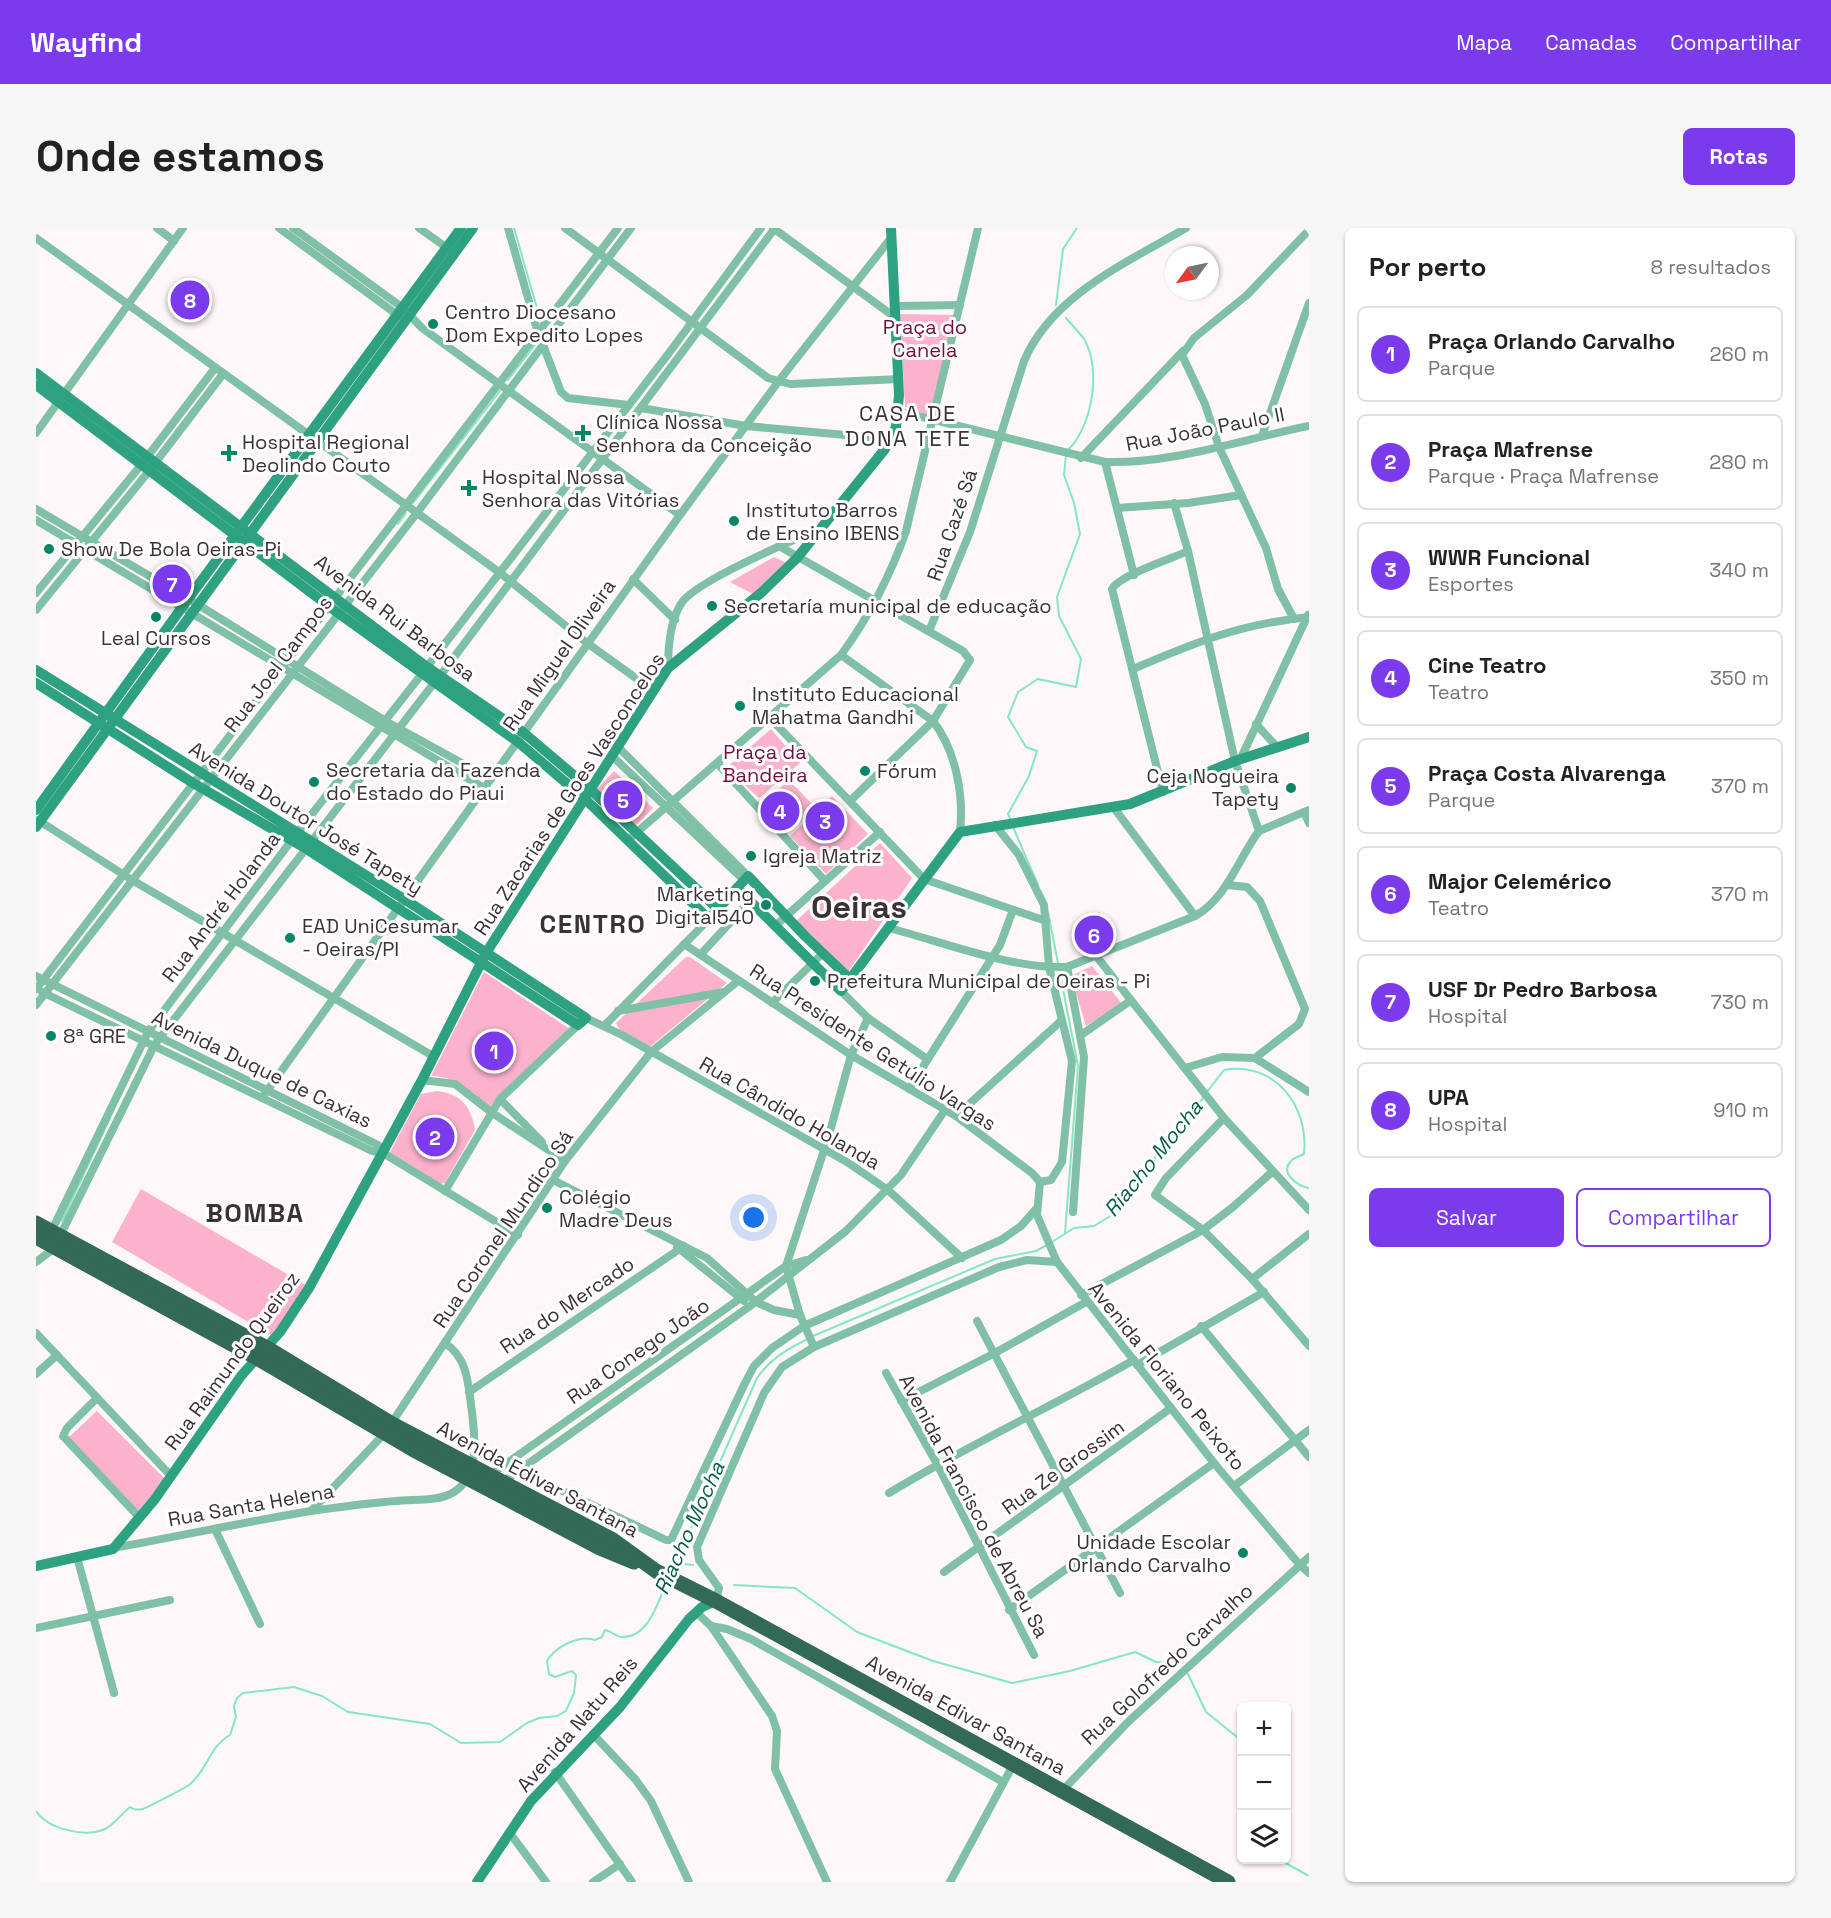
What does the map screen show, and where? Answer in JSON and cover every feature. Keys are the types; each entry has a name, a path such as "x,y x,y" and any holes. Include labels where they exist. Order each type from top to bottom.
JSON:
{"highway":[{"name":"Avenida Edivar Santana","path":"36,1223 49,1242 262,1353 388,1429 469,1472 495,1482 600,1548 658,1572 716,1601 1228,1882"}],"main road":[{"path":"451,251 461,228"},
{"path":"37,823 106,721 189,606 451,251 473,228"},
{"path":"891,233 899,379 898,411 891,440"},
{"name":"Avenida Rui Barbosa","path":"36,374 61,398 242,534 328,606 521,738 587,794 709,919"},
{"name":"Avenida Rui Barbosa","path":"36,385 61,398"},
{"name":"Rua Zacarias de Goes Vasconcelos","path":"383,1153 484,957 668,668 761,593 797,558 891,440"},
{"name":"Avenida Rui Barbosa","path":"242,534 340,600 424,671"},
{"name":"Avenida Doutor José Tapety","path":"36,670 106,721 206,785 308,845 582,1021"},
{"name":"Avenida Doutor José Tapety","path":"36,683 106,721"},
{"path":"36,810 106,721"},
{"path":"745,882 750,901 840,992 960,832 998,824 1114,808 1163,792 1276,746 1309,737"},
{"name":"Avenida Rui Barbosa","path":"631,837 718,909"},
{"path":"709,919 745,882"},
{"path":"745,882 786,916 822,954 850,979"},
{"name":"Rua Raimundo Queiroz","path":"113,1549 140,1518 241,1376 262,1353 309,1288 383,1153"},
{"name":"Rua Santa Helena","path":"36,1566 113,1549"},
{"name":"Avenida Natu Reis","path":"477,1882 509,1832 555,1772 626,1700 676,1634 696,1612 716,1601"}],"street":[{"path":"157,228 174,241"},
{"path":"36,433 183,228"},
{"path":"293,228 422,328 680,515"},
{"path":"419,228 451,251"},
{"path":"508,228 538,333"},
{"path":"565,228 759,372 778,382 790,384 899,379"},
{"name":"Rua Joel Campos","path":"36,1005 338,613 340,600 403,505 618,228"},
{"name":"Rua Joel Campos","path":"36,989 39,978 124,875 328,606 340,600 416,514 631,228"},
{"name":"Rua André Holanda","path":"49,1242 146,1035 294,837 384,725 692,322 761,228"},
{"path":"775,228 896,318"},
{"name":"Rua André Holanda","path":"49,1242 157,1041 437,680 775,228"},
{"path":"631,837 841,655 873,602 906,531 978,228"},
{"name":"Rua Cazé Sá","path":"929,631 960,559 1024,360 1043,329 1092,283 1186,228"},
{"path":"281,229 404,314"},
{"path":"1078,457 1194,338 1247,295 1309,230"},
{"name":"Rua Miguel Oliveira","path":"262,1098 633,579 891,233"},
{"path":"36,238 403,505 499,572 587,643 654,691"},
{"path":"1262,436 1309,303"},
{"path":"896,306 960,304"},
{"path":"547,321 554,330"},
{"path":"543,345 561,392 568,398 629,405"},
{"path":"1183,351 1185,362 1205,404 1219,447 1266,548 1278,589 1294,619"},
{"path":"36,610 89,547 215,368"},
{"path":"36,593 149,464 223,374"},
{"path":"641,408 746,426 891,440"},
{"name":"Rua João Paulo II","path":"898,411 1105,462 1135,461 1219,447 1309,426"},
{"path":"1105,462 1134,575"},
{"path":"1117,508 1241,495"},
{"path":"1174,503 1188,551 1238,761 1259,831"},
{"path":"36,509 83,537 89,547"},
{"path":"36,520 77,545 89,547 384,725 491,779"},
{"path":"668,668 670,639 675,620 679,608 693,592 779,546 822,529"},
{"path":"779,546 873,602 963,651 970,660 933,722 850,801"},
{"path":"1163,792 1112,589 1134,575 1188,551"},
{"path":"633,579 675,620"},
{"path":"1133,669 1208,637 1262,623 1308,615"},
{"path":"1238,761 1308,615"},
{"path":"841,655 933,722 945,738 952,756 962,814 960,832"},
{"path":"770,718 924,879 1046,921"},
{"path":"1256,724 1276,746"},
{"path":"397,732 484,788"},
{"path":"615,752 672,800 745,882"},
{"path":"615,752 665,807 745,882"},
{"path":"717,763 825,881"},
{"path":"1114,808 1195,916"},
{"path":"889,928 993,956 1050,967 1065,967 1097,957 1195,916 1210,906 1227,885 1244,851 1259,831 1306,811 1309,823"},
{"path":"37,823 433,1056"},
{"path":"998,824 1031,875 1044,905 1050,967 1072,1068 1062,1162 1051,1180 1040,1182"},
{"path":"776,926 880,832"},
{"path":"1227,885 1247,887 1260,901 1305,1010 1299,1024 1255,1058"},
{"path":"700,954 750,901"},
{"path":"909,1089 993,956 1013,910"},
{"path":"604,1026 709,919"},
{"name":"Rua Presidente Getúlio Vargas","path":"684,944 851,1055 956,1116 1032,1173 1040,1182"},
{"path":"772,1003 822,954"},
{"path":"1097,957 1224,1118 1309,1210"},
{"path":"1065,967 1081,1035 1084,1073 1073,1212"},
{"name":"Avenida Duque de Caxias","path":"39,978 262,1098 372,1151 383,1153"},
{"name":"Rua Coronel Mundico Sá","path":"310,1511 388,1429 566,1161 651,1052 738,981"},
{"name":"Avenida Duque de Caxias","path":"36,989 146,1035"},
{"path":"618,1011 725,992"},
{"path":"840,992 868,1018 927,1059"},
{"path":"1081,1035 1130,1001"},
{"path":"814,1346 804,1327 786,1266 851,1055 868,1018"},
{"path":"445,1191 500,1099 582,1021"},
{"name":"Rua Cândido Holanda","path":"582,1021 604,1026 824,1148 888,1190 962,1258"},
{"path":"956,1116 1061,1021"},
{"name":"Avenida Duque de Caxias","path":"157,1041 269,1089 378,1144 383,1153"},
{"path":"1185,1068 1222,1057 1255,1058 1309,1092"},
{"path":"422,1080 455,1084 491,1112 566,1161"},
{"path":"500,1099 554,1153"},
{"name":"Rua Conego João","path":"495,1482 517,1471 753,1304 846,1231 888,1190 914,1157 945,1110"},
{"path":"1224,1118 1166,1178 1155,1195 1203,1230 1264,1292 1309,1346"},
{"path":"383,1153 518,1235"},
{"path":"901,1401 993,1354 1083,1298 1203,1230 1272,1172"},
{"path":"553,1180 713,1262 753,1304 800,1315"},
{"name":"Avenida Floriano Peixoto","path":"1040,1182 1036,1209 1038,1219 1058,1262 1083,1298 1214,1463 1309,1573"},
{"path":"506,1464 671,1540 754,1366 772,1348 804,1327 962,1258 1013,1233 1036,1209"},
{"path":"1252,1279 1309,1234"},
{"path":"36,1262 49,1242"},
{"name":"Rua do Mercado","path":"469,1392 682,1248"},
{"name":"Rua Conego João","path":"495,1482 506,1464 786,1266 808,1259"},
{"path":"716,1601 719,1588 697,1556 700,1538 770,1383 791,1360 814,1346 999,1267 1027,1260 1058,1262"},
{"path":"890,1493 936,1464 1028,1419 1264,1292"},
{"path":"977,1321 1120,1593"},
{"path":"1201,1326 1309,1457"},
{"path":"36,1333 171,1476"},
{"path":"445,1343 462,1360 469,1392 474,1454 469,1472"},
{"path":"36,1374 57,1355"},
{"name":"Avenida Francisco de Abreu Sa","path":"885,1373 936,1464 1034,1655"},
{"path":"620,1384 627,1393"},
{"path":"97,1398 63,1433 66,1441 140,1518"},
{"name":"Rua Ze Grossim","path":"944,1572 1064,1488 1171,1408"},
{"path":"1234,1486 1309,1430"},
{"path":"1009,1610 1096,1550 1214,1463"},
{"name":"Rua Santa Helena","path":"113,1549 310,1511 445,1496 461,1486 469,1472"},
{"path":"215,1529 260,1624"},
{"path":"77,1557 95,1616 114,1693"},
{"name":"Rua Golofredo Carvalho","path":"1061,1792 1129,1720 1309,1557"},
{"path":"36,1628 170,1600"},
{"path":"696,1612 711,1626 772,1716 777,1738 775,1769 827,1882"},
{"name":"Avenida Edivar Santana","path":"711,1626 727,1629 751,1640 1003,1782"},
{"path":"593,1734 635,1779 651,1801 689,1882"},
{"path":"950,1882 1013,1765"},
{"path":"555,1772 632,1882"},
{"path":"509,1832 546,1882"},
{"path":"593,1882 620,1863"}],"green space":[{"name":"Praça do Canela","path":"900,314 954,315 932,416 905,407"},
{"path":"774,557 791,565 755,595 730,582"},
{"name":"Praça da Bandeira","path":"771,729 800,763 759,798 726,768"},
{"path":"614,771 653,808 632,830 593,793"},
{"path":"789,780 812,804 800,816 777,791"},
{"path":"832,796 868,834 826,874 790,836"},
{"path":"880,843 912,878 848,972 794,923"},
{"path":"686,957 690,957 727,983 646,1050 622,1035 616,1023"},
{"path":"1092,966 1122,1004 1086,1026 1071,976"},
{"path":"484,972 570,1029 484,1112 474,1097 462,1086 449,1079 431,1076"},
{"path":"437,1091 453,1095 464,1103 471,1115 475,1130 445,1183 437,1184 392,1156 390,1152 421,1094"},
{"path":"141,1189 306,1285 274,1337 112,1242"},
{"path":"97,1411 165,1479 138,1511 68,1438"}],"waterway":[{"path":"514,228 541,322"},
{"path":"1056,305 1063,249 1077,228"},
{"path":"1066,318 1084,339 1089,351 1093,381 1092,397 1083,427 1068,450"},
{"path":"508,380 544,333"},
{"path":"413,503 500,391"},
{"path":"1011,821 1008,814 1029,776 1037,751 1026,747 1008,717 1018,692 1038,679 1076,687 1081,659 1059,616 1057,597 1080,534 1074,503 1064,475 1066,455"},
{"path":"398,524 406,513"},
{"path":"1013,827 1038,885"},
{"path":"1048,912 1078,1066 1065,1233"},
{"name":"Riacho Mocha","path":"1207,1092 1224,1070 1242,1069 1259,1073 1273,1080 1285,1091 1301,1119 1304,1136 1304,1154 1292,1160 1287,1170 1295,1182 1309,1188"},
{"name":"Riacho Mocha","path":"1052,1242 1074,1228 1094,1226 1117,1212 1127,1194 1152,1165 1157,1153 1204,1097"},
{"path":"62,1221 110,1118"},
{"name":"Riacho Mocha","path":"813,1336 995,1259 1036,1251 1047,1245"},
{"name":"Riacho Mocha","path":"672,1571 757,1378 780,1355 808,1339"},
{"path":"676,1563 693,1565"},
{"name":"Riacho Mocha","path":"36,1811 49,1823 58,1827 78,1832 97,1832 115,1822 130,1807 136,1810 143,1809 186,1787 200,1773 217,1746 230,1735 236,1717 234,1706 237,1698 243,1693 294,1687 322,1696 348,1712 430,1724 461,1743 500,1742 527,1723 539,1718 557,1716 566,1711 574,1693 576,1675 572,1671 555,1677 549,1674 547,1661 556,1651 575,1640 595,1640 602,1637 605,1630 622,1637 639,1632 651,1617 667,1582"},
{"path":"734,1585 795,1588 857,1632 933,1661 1012,1683 1070,1671 1135,1652 1156,1662 1180,1664"},
{"path":"1188,1674 1206,1712 1237,1737"},
{"path":"1287,1864 1309,1876"}],"place":[{"name":"UPA","path":"190,300"},
{"name":"Centro Diocesano Dom Expedito Lopes","path":"433,324"},
{"name":"Clínica Nossa Senhora da Conceição","path":"583,433"},
{"name":"Hospital Regional Deolindo Couto","path":"229,453"},
{"name":"Hospital Nossa Senhora das Vitórias","path":"469,488"},
{"name":"Instituto Barros de Ensino IBENS","path":"734,521"},
{"name":"Show De Bola Oeiras-Pi","path":"49,549"},
{"name":"USF Dr Pedro Barbosa","path":"172,584"},
{"name":"Secretaría municipal de educação","path":"712,606"},
{"name":"Leal Cursos","path":"156,617"},
{"name":"Instituto Educacional Mahatma Gandhi","path":"740,706"},
{"name":"Fórum","path":"865,771"},
{"name":"Secretaria da Fazenda do Estado do Piaui","path":"314,782"},
{"name":"Ceja Nogueira Tapety","path":"1291,788"},
{"name":"Praça Costa Alvarenga","path":"623,800"},
{"name":"Cine Teatro","path":"780,811"},
{"name":"WWR Funcional","path":"825,821"},
{"name":"Igreja Matriz","path":"751,856"},
{"name":"Marketing Digital540","path":"766,905"},
{"name":"Major Celemérico","path":"1094,935"},
{"name":"EAD UniCesumar - Oeiras/PI","path":"290,938"},
{"name":"Prefeitura Municipal de Oeiras - Pi","path":"815,981"},
{"name":"8ª GRE","path":"51,1036"},
{"name":"Praça Orlando Carvalho","path":"494,1051"},
{"name":"Praça Mafrense","path":"435,1137"},
{"name":"Colégio Madre Deus","path":"547,1208"},
{"name":"Unidade Escolar Orlando Carvalho","path":"1243,1553"}],"district":[{"name":"CASA DE DONA TETE","path":"908,426"},
{"name":"Oeiras","path":"859,907"},
{"name":"CENTRO","path":"593,924"},
{"name":"BOMBA","path":"255,1213"}]}
